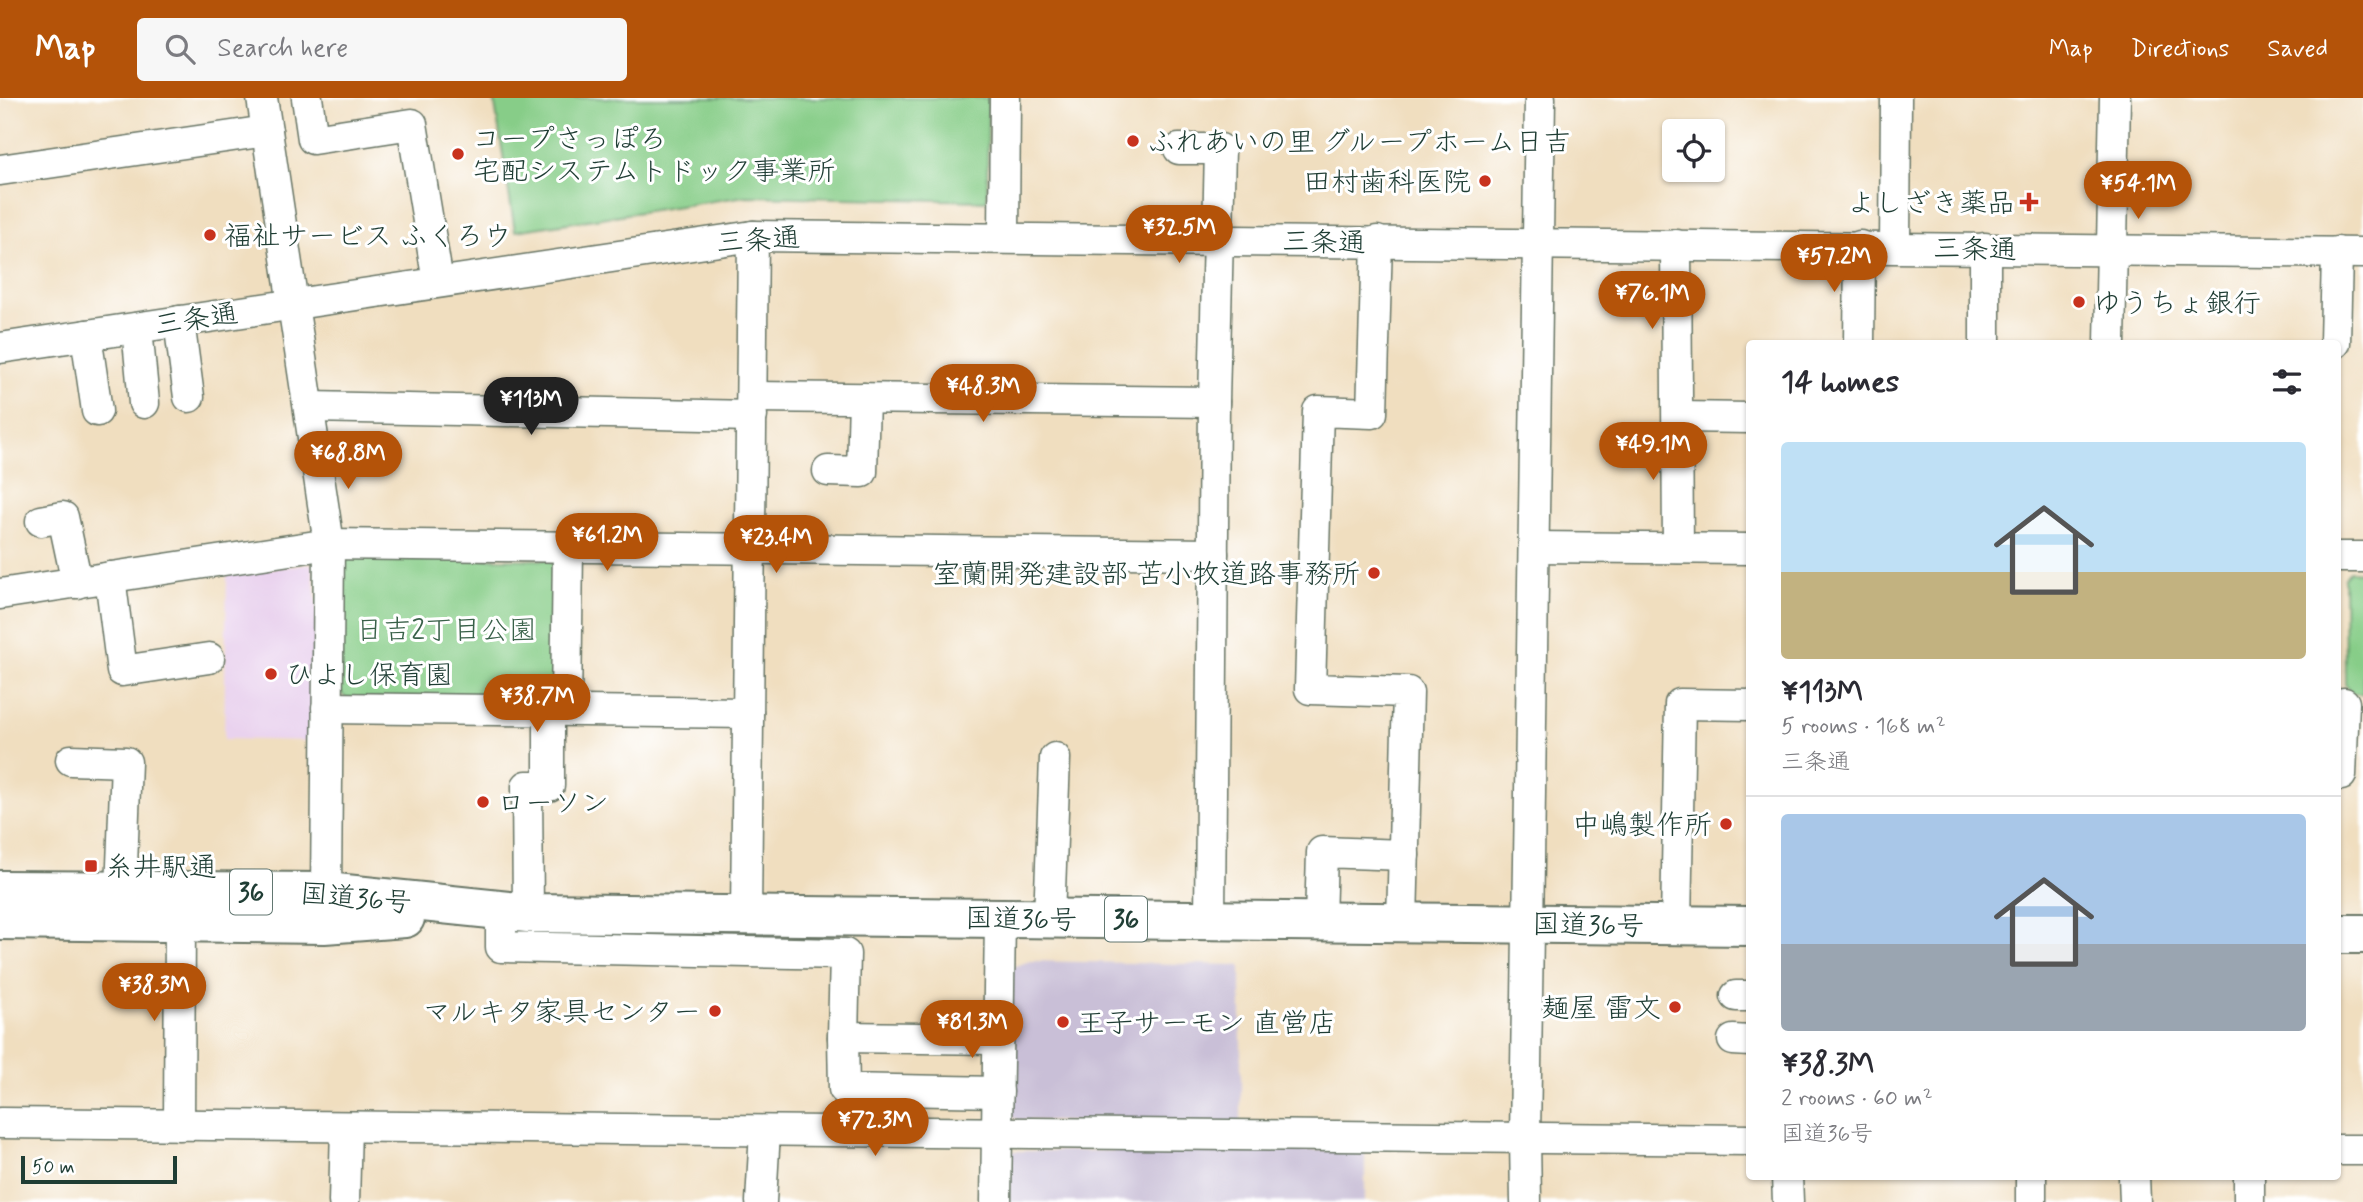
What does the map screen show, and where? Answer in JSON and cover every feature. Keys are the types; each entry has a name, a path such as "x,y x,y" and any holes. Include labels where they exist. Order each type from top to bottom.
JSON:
{"highway":[{"name":"国道36号","path":"0,890 326,892 514,912"},
{"name":"国道36号","path":"0,920 324,924 514,912 1746,926"},
{"path":"2341,934 2363,934"}],"street":[{"path":"262,98 329,544 326,892"},
{"path":"307,98 313,139 412,124 438,282"},
{"path":"1003,237 1005,98"},
{"path":"1526,1202 1524,1138 1540,98"},
{"path":"1895,247 1896,98"},
{"path":"2110,340 2115,98"},
{"path":"0,170 267,131"},
{"path":"1180,149 1220,149 1214,402 1210,920"},
{"path":"746,915 752,549 753,236"},
{"name":"三条通","path":"0,348 753,236 1539,242 2350,253"},
{"path":"1377,241 1372,413 1318,411 1310,689 1408,692 1402,922"},
{"path":"1676,244 1678,548"},
{"path":"1859,340 1860,246"},
{"path":"1984,248 1985,340"},
{"path":"2336,340 2350,253"},
{"path":"179,321 189,397"},
{"path":"137,328 144,403"},
{"path":"86,335 97,411"},
{"path":"310,407 752,407 864,398 1214,402"},
{"path":"828,471 862,472 864,398"},
{"path":"1679,417 1746,418"},
{"path":"41,521 63,517 77,583"},
{"path":"0,594 329,544 1213,554"},
{"path":"568,548 558,709 549,786 527,786 514,912 500,947 845,954 844,1088 998,1092"},
{"path":"1534,548 1746,549"},
{"path":"2341,556 2363,557"},
{"path":"110,577 122,671 209,658"},
{"path":"2341,775 2348,703"},
{"path":"1676,925 1680,704 1746,705"},
{"path":"327,708 748,713"},
{"path":"1049,918 1055,758"},
{"path":"71,760 126,762 121,891"},
{"path":"1320,921 1322,852 1404,855"},
{"path":"996,1202 1000,918"},
{"path":"178,1125 180,922"},
{"path":"844,1037 997,1039"},
{"path":"0,1123 1746,1140"},
{"path":"344,1202 346,1127"},
{"path":"761,1202 765,1131"},
{"path":"2341,1150 2363,1150"},
{"path":"1787,1180 1788,1202"},
{"path":"2031,1180 2031,1202"},
{"path":"2134,1180 2135,1202"},
{"path":"2249,1180 2249,1202"}],"shaded area":[{"name":"ひよし保育園","path":"312,564 317,608 317,741 224,739 227,573"},
{"path":"1030,961 1241,965 1241,1127 1019,1120 1008,1115 1012,967"},
{"path":"1365,1150 1365,1202 1009,1202 1008,1151"}],"green space":[{"path":"494,98 988,98 987,201 746,196 515,231"},
{"name":"日吉2丁目公園","path":"344,556 549,560 553,564 553,692 546,701 346,698 338,691 339,562"},
{"path":"2350,571 2363,572 2363,694 2351,693 2345,684 2344,579"}],"place":[{"name":"ふれあいの里 グループホーム日吉","path":"1133,141"},
{"name":"コープさっぽろ 宅配システムトドック事業所","path":"458,154"},
{"name":"田村歯科医院","path":"1485,181"},
{"name":"よしざき薬品","path":"2029,202"},
{"name":"福祉サービス ふくろウ","path":"210,235"},
{"name":"ゆうちょ銀行","path":"2079,302"},
{"name":"室蘭開発建設部 苫小牧道路事務所","path":"1374,573"},
{"name":"ひよし保育園","path":"271,674"},
{"name":"ローソン","path":"483,802"},
{"name":"中嶋製作所","path":"1726,824"},
{"name":"糸井駅通","path":"91,866"},
{"name":"麺屋 雷文","path":"1675,1007"},
{"name":"マルキタ家具センター","path":"715,1011"},
{"name":"王子サーモン 直営店","path":"1063,1022"}]}
